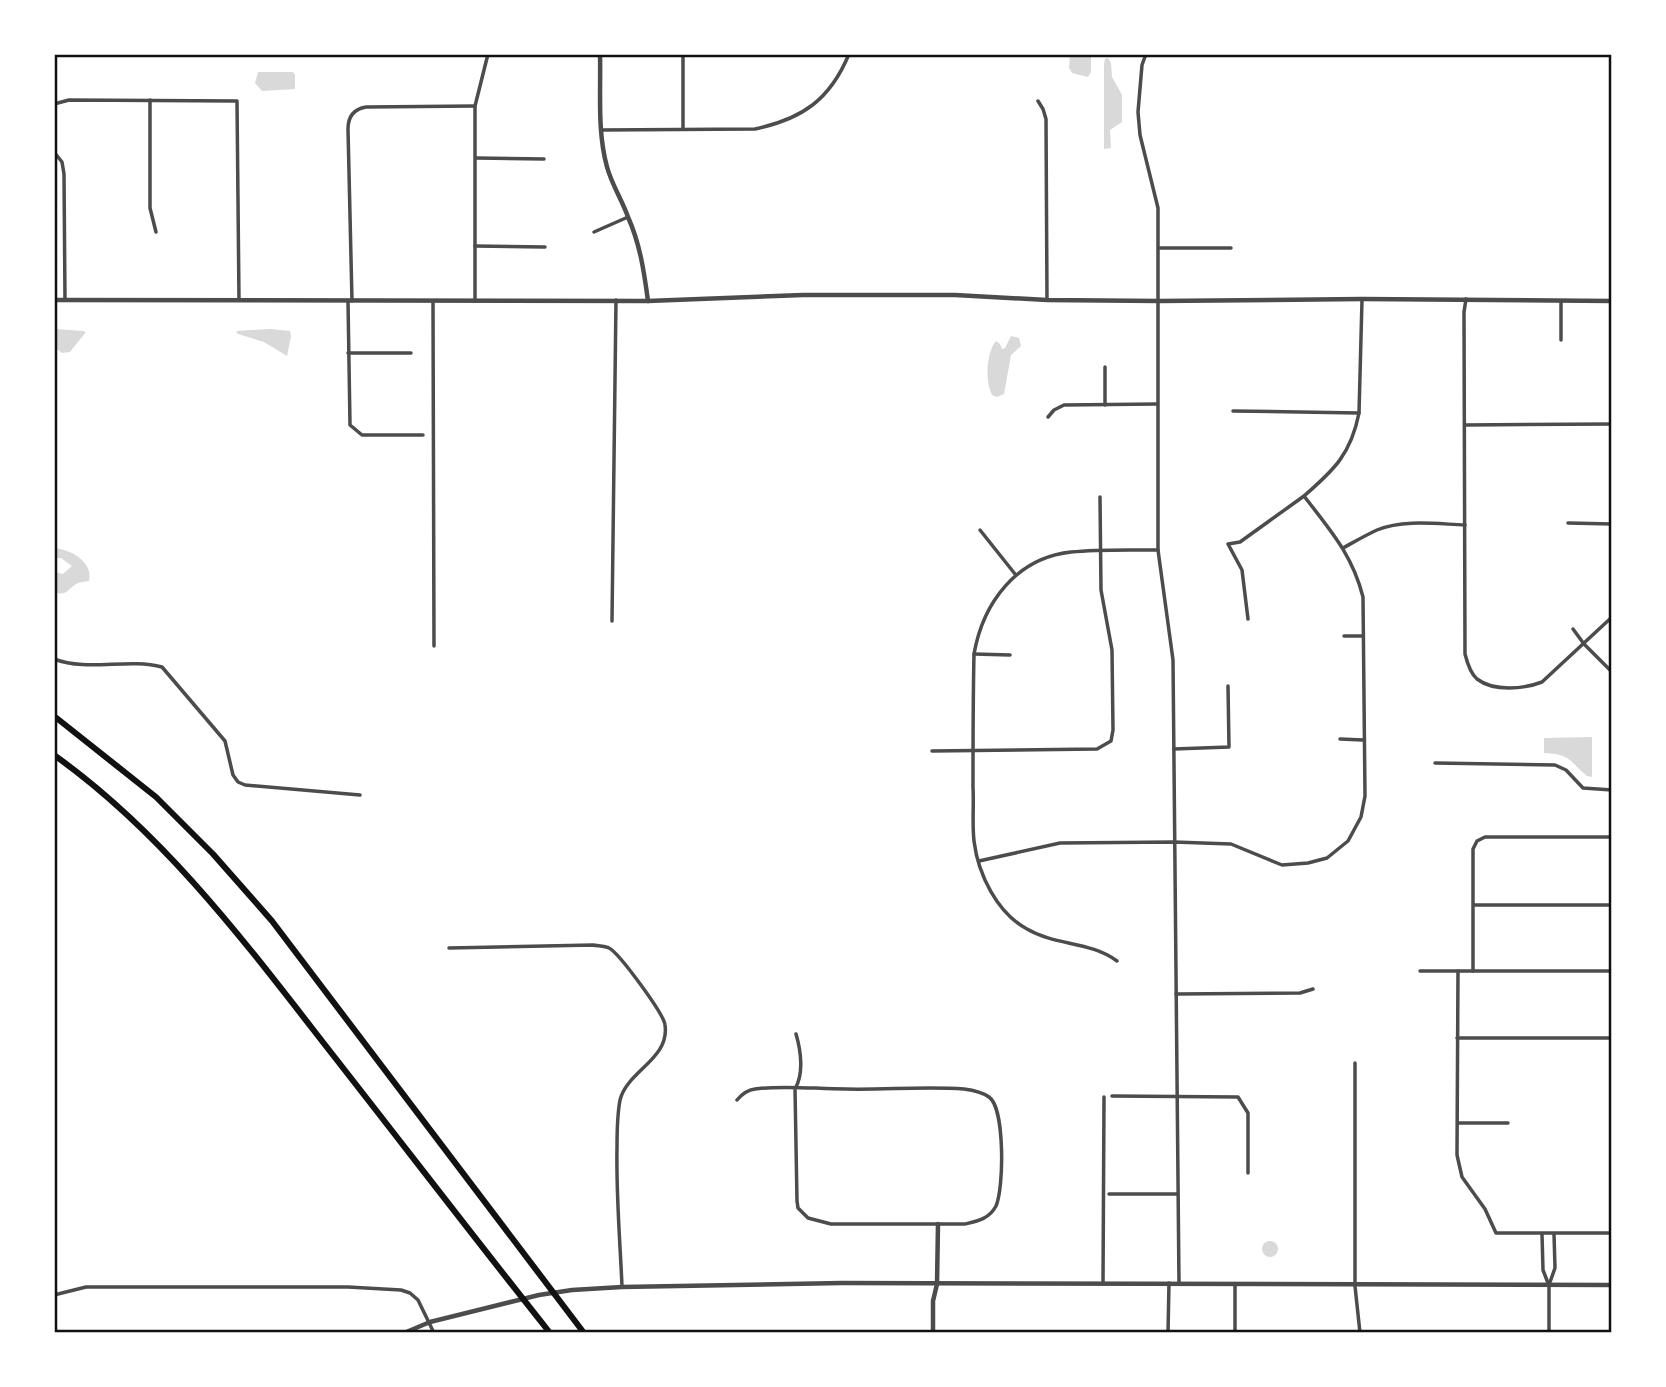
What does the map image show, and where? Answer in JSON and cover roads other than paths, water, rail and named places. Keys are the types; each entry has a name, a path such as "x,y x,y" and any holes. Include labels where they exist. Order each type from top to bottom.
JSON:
{"highway":[{"path":"54,716 156,797 230,873 280,932 584,1333"},
{"path":"54,755 123,812 209,900 249,947 550,1333"}],"street":[{"path":"475,301 475,106 488,54"},
{"path":"600,54 601,130 606,164 643,259 648,301"},
{"path":"683,54 683,129"},
{"path":"601,130 755,130 787,121 820,101 836,81 849,54"},
{"path":"1146,54 1142,65 1138,112 1140,135 1158,208 1158,550 1164,603 1171,634 1179,1284"},
{"path":"54,104 69,100 237,100 239,300"},
{"path":"149,100 150,208 156,232"},
{"path":"1038,102 1044,109 1046,119 1047,300"},
{"path":"423,435 362,435 354,430 348,420 348,125 355,111 366,107 475,106"},
{"path":"54,152 62,162 64,174 65,300"},
{"path":"476,158 544,159"},
{"path":"594,232 628,217"},
{"path":"475,246 545,247"},
{"path":"1159,248 1231,248"},
{"path":"54,300 648,301 803,295 955,295 1047,300 1612,301"},
{"path":"1248,619 1242,570 1228,544 1240,542 1304,496 1335,469 1350,444 1359,413 1362,299"},
{"path":"1466,299 1465,654 1469,667 1477,679 1492,686 1521,688 1542,682 1612,617"},
{"path":"612,621 616,300"},
{"path":"1561,301 1561,340"},
{"path":"433,302 434,646"},
{"path":"348,353 411,353"},
{"path":"1105,368 1105,404"},
{"path":"1048,417 1064,405 1157,404"},
{"path":"1233,411 1359,413"},
{"path":"1465,425 1612,425"},
{"path":"979,861 1059,843 1174,842 1231,844 1282,865 1317,861 1336,852 1348,841 1362,817 1365,796 1363,597 1356,572 1343,548 1304,496"},
{"path":"932,751 1097,749 1111,741 1112,650 1101,590 1100,497"},
{"path":"1568,523 1612,524"},
{"path":"1343,548 1378,529 1392,526 1465,525"},
{"path":"980,530 1014,574"},
{"path":"1117,961 1091,947 1052,940 1028,930 1009,917 988,884 974,841 974,654 981,624 993,599 1014,574 1049,557 1069,552 1158,550"},
{"path":"1573,629 1612,672"},
{"path":"1344,636 1363,636"},
{"path":"974,654 1010,655"},
{"path":"54,659 76,664 132,663 162,667 225,741 233,775 238,782 245,785 360,794"},
{"path":"1174,749 1229,747 1228,686"},
{"path":"1340,739 1363,740"},
{"path":"1435,763 1555,765 1566,770 1583,788 1612,790"},
{"path":"1473,971 1473,849 1477,841 1485,837 1612,837"},
{"path":"1473,905 1612,905"},
{"path":"449,947 608,947 621,957 665,1025 662,1044 655,1057 629,1084 621,1097 617,1172 622,1287"},
{"path":"1420,971 1612,971"},
{"path":"1458,971 1457,1123 1459,1169 1462,1177 1485,1209 1496,1233 1612,1233"},
{"path":"1176,995 1300,993 1313,989"},
{"path":"737,1100 752,1090 795,1089 963,1089 977,1091 990,1097 996,1106 999,1120 1000,1190 990,1214 982,1220 965,1224 831,1224 814,1222 803,1214 798,1208 795,1186 795,1089 800,1081 800,1054 796,1034"},
{"path":"1457,1038 1612,1038"},
{"path":"1356,1063 1355,1286 1360,1333"},
{"path":"1112,1096 1238,1097 1248,1113 1248,1173"},
{"path":"1103,1285 1104,1097"},
{"path":"1457,1123 1508,1123"},
{"path":"1110,1194 1178,1194"},
{"path":"933,1333 938,1224"},
{"path":"1542,1234 1543,1270 1549,1285"},
{"path":"1549,1333 1549,1285 1555,1268 1554,1234"},
{"path":"1168,1333 1169,1283"},
{"path":"404,1333 430,1322 539,1295 622,1287 1169,1283 1355,1286 1612,1284"},
{"path":"1235,1285 1235,1333"},
{"path":"54,1295 86,1287 392,1289 406,1291 414,1296 434,1333"}]}
